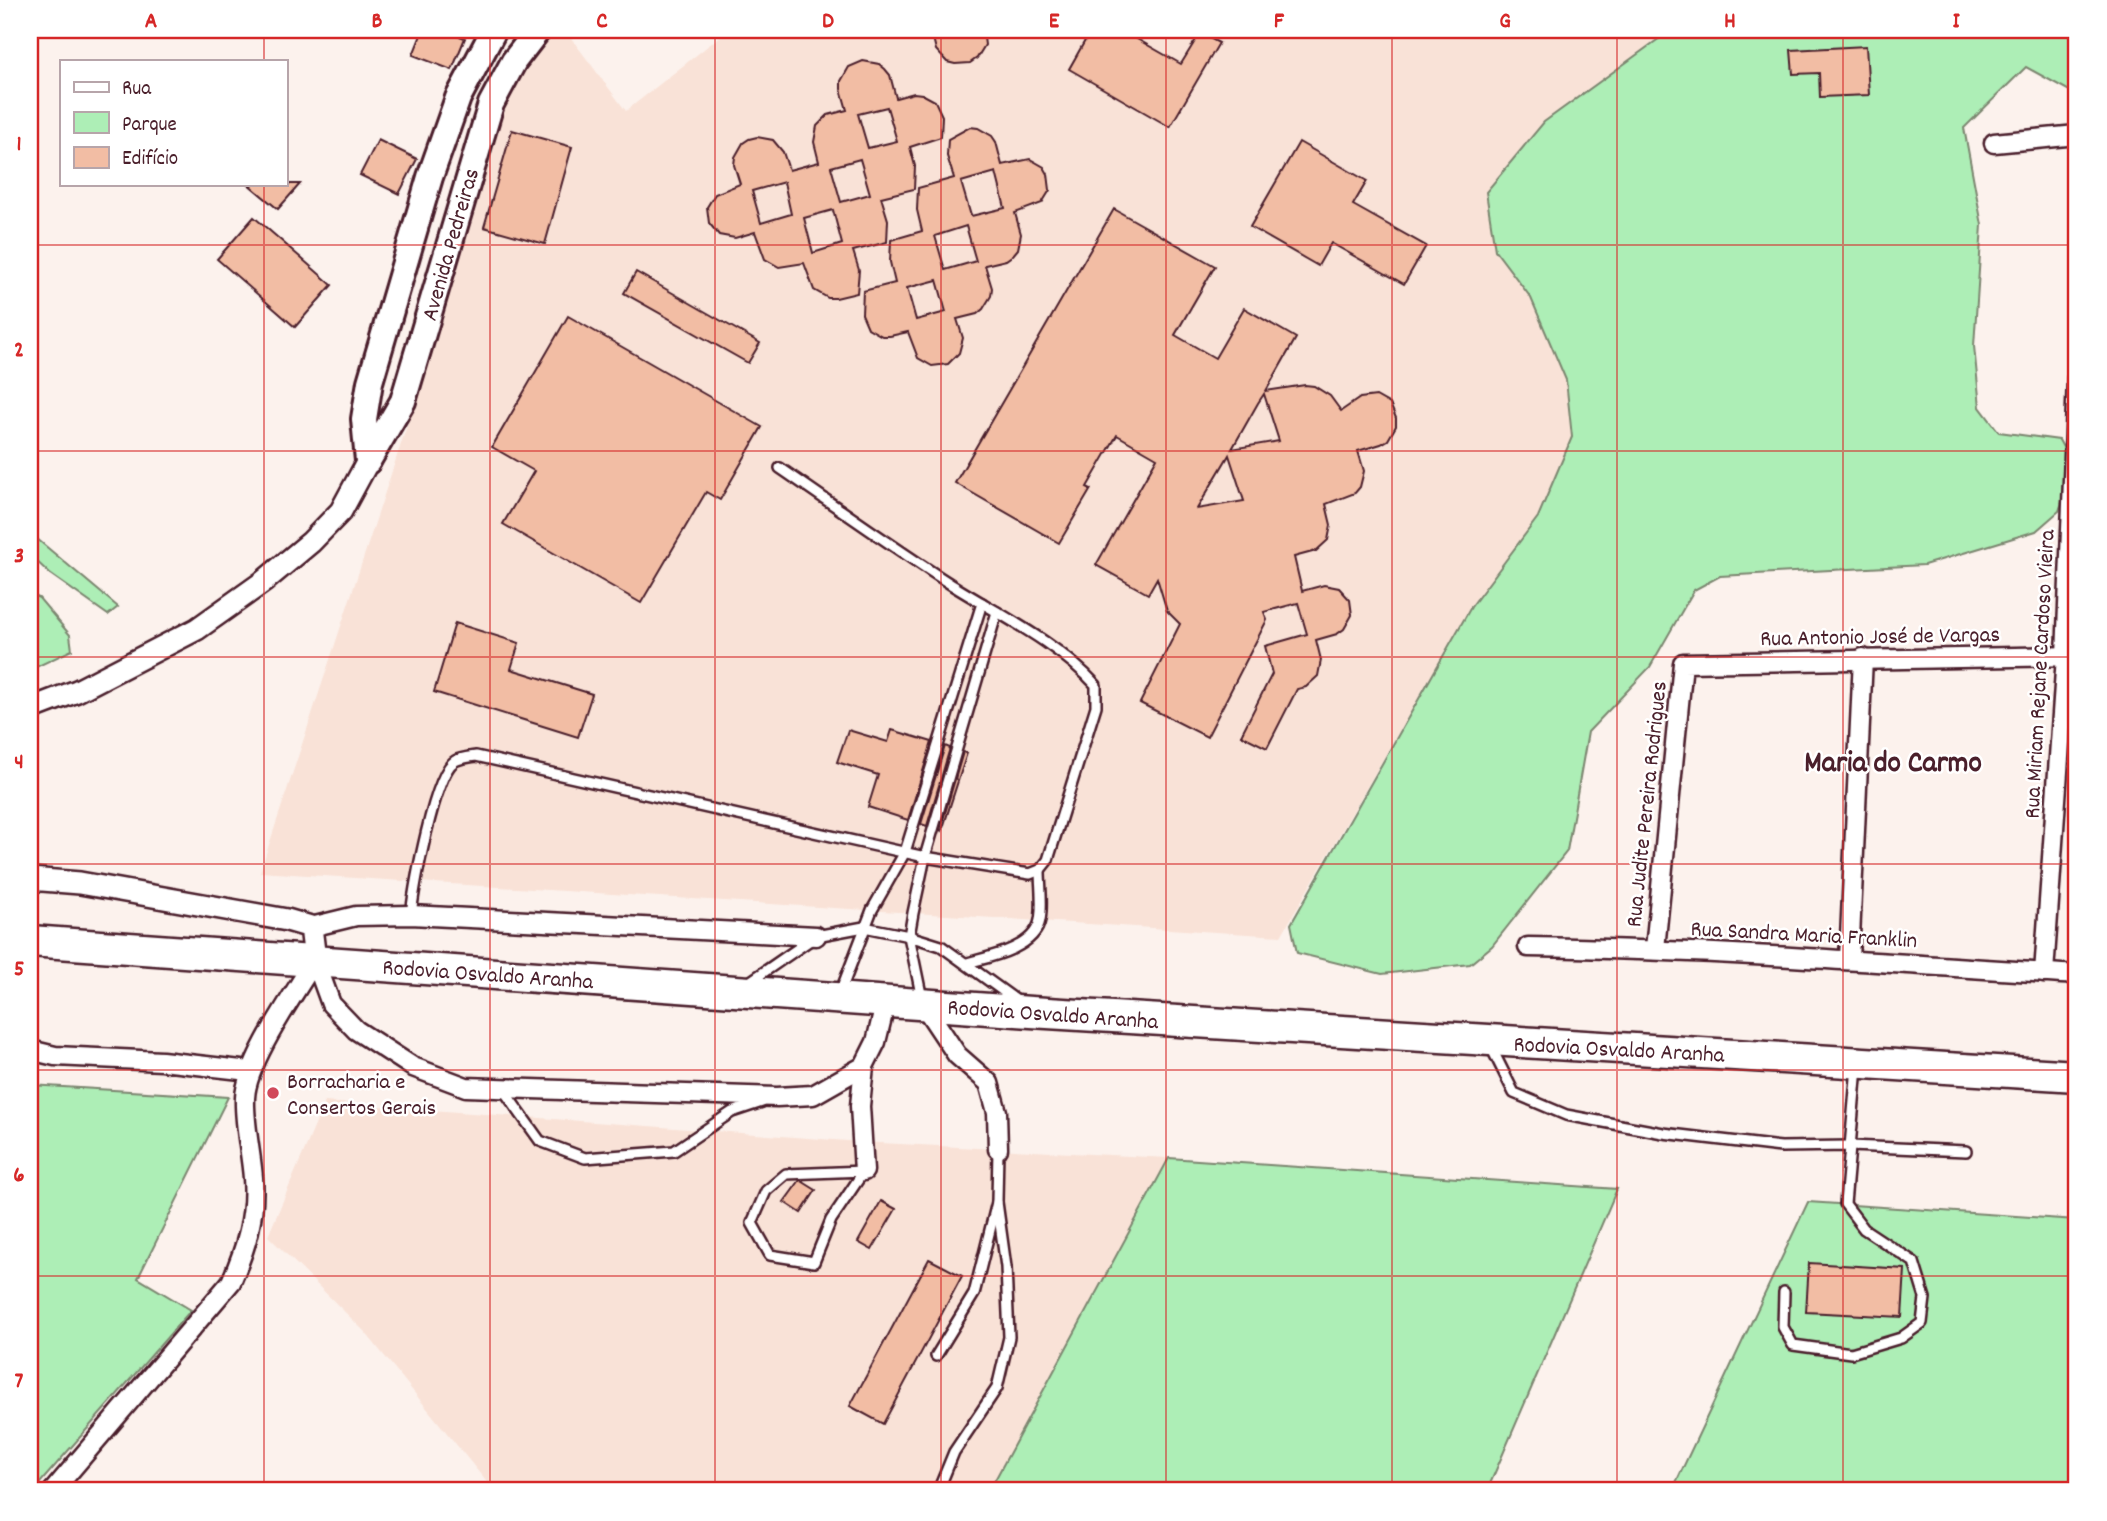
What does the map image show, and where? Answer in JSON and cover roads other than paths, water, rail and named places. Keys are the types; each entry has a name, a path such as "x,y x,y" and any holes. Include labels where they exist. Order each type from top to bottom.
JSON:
{"highway":[{"name":"Rodovia Osvaldo Aranha","path":"30,941 1031,1012 2077,1076"}],"main road":[{"name":"Avenida Pedreiras","path":"368,461 403,401 491,104 514,61 538,30"},
{"name":"Avenida Pedreiras","path":"368,461 365,419 370,382 430,177 458,99 488,40"},
{"path":"488,40 514,61"},
{"path":"394,301 430,309"}],"street":[{"path":"1994,143 2077,135"},
{"name":"Rua Miriam Rejane Cardoso Vieira","path":"2044,973 2071,656 2077,378"},
{"name":"Avenida Pedreiras","path":"30,709 77,691 197,629 263,582 311,542 341,511 368,461"},
{"name":"Rua Antonio José de Vargas","path":"1683,663 2071,656"},
{"path":"1849,959 1863,658"},
{"name":"Rua Judite Pereira Rodrigues","path":"1655,949 1683,663"},
{"path":"30,879 80,883 261,914 311,928 356,916 411,915 816,936"},
{"path":"311,928 314,960 331,1004 356,1030 413,1067 466,1087 777,1097 813,1095 864,1066"},
{"name":"Rua Sandra Maria Franklin","path":"1528,947 1655,949 2077,975"},
{"path":"53,1491 231,1282 245,1250 252,1218 253,1181 245,1097 250,1071 314,960"},
{"path":"864,1171 860,1106 864,1066 876,1042 886,1001"},
{"path":"923,1004 957,1055 989,1083 997,1112 998,1149"},
{"path":"30,1050 55,1056 162,1061 250,1071"}],"lane":[{"path":"411,915 415,881 442,776 454,761 476,756 926,857 1030,874 1040,870 1048,860 1096,706 1096,685 1081,668 952,585 780,468"},
{"path":"838,998 864,927 905,852 982,603"},
{"path":"923,1004 909,936 926,857 997,612"},
{"path":"967,963 1010,951 1036,932 1041,920 1040,870"},
{"path":"738,990 816,936 864,927 941,946 1031,1012"},
{"path":"1488,1040 1514,1093 1566,1115 1663,1133 1781,1147 1850,1146 1966,1151"},
{"path":"1784,1292 1783,1327 1793,1345 1851,1353 1901,1338 1922,1323 1926,1298 1914,1262 1864,1229 1845,1205 1858,1062"},
{"path":"502,1088 540,1141 585,1158 674,1152 732,1112 777,1097"},
{"path":"938,1491 954,1452 997,1388 1009,1337 1006,1267 997,1202 998,1149"},
{"path":"864,1171 831,1220 814,1262 770,1255 752,1223 766,1191 776,1182 786,1174 864,1171"},
{"path":"936,1356 974,1293 997,1202"}],"place":[{"name":"Borracharia e Consertos Gerais","path":"273,1093"}],"district":[{"name":"Maria do Carmo","path":"1893,761"}]}
